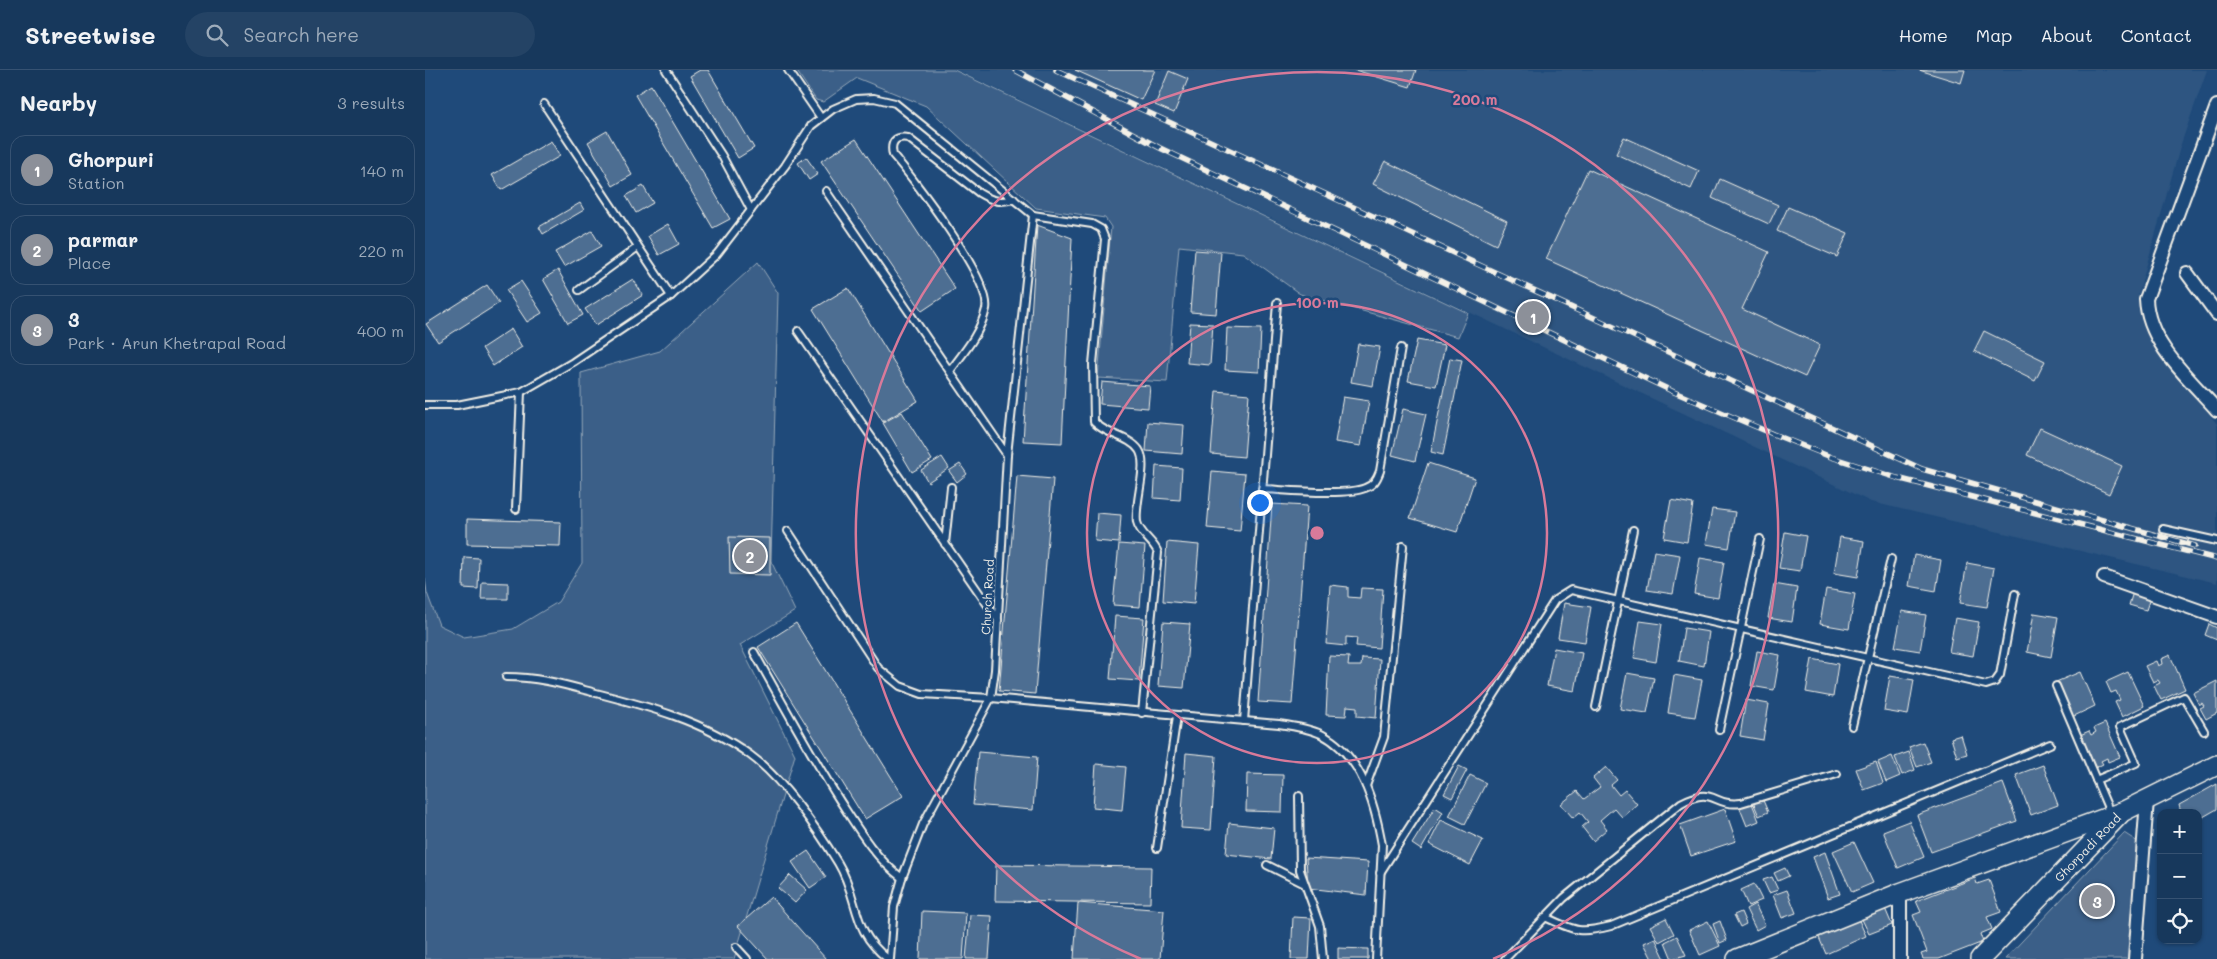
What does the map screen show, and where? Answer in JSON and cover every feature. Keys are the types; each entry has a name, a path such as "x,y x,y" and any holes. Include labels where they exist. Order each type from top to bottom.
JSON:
{"main road":[{"name":"Ghorpadi Road","path":"1980,959 2117,814 2217,765"},
{"path":"1737,959 1900,893 2117,814"}],"street":[{"path":"2217,106 2146,299 2147,312 2163,348 2217,410"},
{"path":"2187,274 2217,314"},
{"path":"2104,577 2217,617"},
{"path":"2135,959 2147,800"},
{"path":"1900,893 1900,959"}],"lane":[{"path":"666,70 721,156 751,210"},
{"path":"788,70 821,118"},
{"path":"425,404 457,404 521,392 573,362 671,296 717,254 785,166 811,126 833,109 856,99 875,98 895,103 1033,215 1092,224 1101,229 1105,239 1093,364 1094,422 1100,429 1131,443 1139,450 1143,460 1136,506 1138,524 1144,535 1155,544 1159,553 1142,713"},
{"path":"543,104 671,296"},
{"path":"950,371 977,335 987,307 980,279 924,195 893,155 891,147 894,140 900,137 908,138 979,193 991,200 1002,202 1014,199"},
{"path":"826,191 1007,455"},
{"name":"Church Road","path":"889,959 894,908 902,878 923,824 991,698 995,670 1007,455 1033,215"},
{"path":"579,290 638,247"},
{"path":"1244,721 1277,302"},
{"path":"798,331 998,620"},
{"path":"1262,489 1343,491 1365,489 1375,482 1380,471 1401,348"},
{"path":"516,508 521,392"},
{"path":"945,544 951,487"},
{"path":"2163,529 2217,542"},
{"path":"1596,707 1633,530"},
{"path":"788,531 878,668 900,686 922,694 991,698 1297,727 1320,734 1335,743 1357,766 1366,786 1379,827 1382,845 1379,873 1376,959"},
{"path":"1719,730 1760,539"},
{"path":"1366,786 1384,737 1403,546"},
{"path":"1852,726 1891,559"},
{"path":"1379,873 1555,600 1571,590 1986,685 1995,682 2000,675 2015,594"},
{"path":"754,652 811,755 853,820 881,860 902,878"},
{"path":"506,677 533,677 626,700 697,724 751,755 777,782 821,834 844,872 864,934 875,949 889,959"},
{"path":"2057,686 2096,780 2117,814"},
{"path":"2096,780 2137,763 2120,727 2184,697 2204,731"},
{"path":"1157,848 1177,716"},
{"path":"1545,917 1575,931 1592,931 1611,926 2050,744"},
{"path":"1505,959 1564,898 1628,845 1690,798 1711,795 1723,803 1735,804 1837,774"},
{"path":"1299,796 1299,856 1303,884 1320,926 1323,959"},
{"path":"1267,865 1289,874 1303,884"},
{"path":"736,947 747,959"}],"shaded area":[{"path":"796,70 954,70 1468,313 1458,337 1300,294 1243,253 1179,246 1167,382 1098,378 1111,227 1105,218 1036,208 926,106 857,78 823,102 816,100"},
{"path":"957,70 2207,70 2181,144 2138,296 2154,344 2217,424 2217,583 1871,502"},
{"path":"758,262 778,293 771,561 795,611 740,645 795,755 734,959 425,959 425,578 427,593 439,625 464,637 513,629 558,602 582,563 581,373 660,351"},
{"path":"2124,833 2141,844 2129,959 2005,959"}],"building":[{"path":"700,70 708,70 754,148 738,158 690,76"},
{"path":"1075,70 1155,70 1141,100"},
{"path":"1355,70 1416,70 1410,87"},
{"path":"1919,70 1965,70 1961,83"},
{"path":"1169,71 1188,79 1174,113 1155,105"},
{"path":"651,85 730,219 713,228 635,95"},
{"path":"607,131 632,175 613,186 588,142"},
{"path":"1624,137 1699,171 1691,189 1616,154"},
{"path":"856,139 955,289 922,311 821,161"},
{"path":"551,141 560,156 501,190 492,175"},
{"path":"806,157 818,174 809,180 798,163"},
{"path":"1385,161 1507,221 1496,245 1373,184"},
{"path":"1588,169 1769,252 1742,309 1820,345 1805,377 1546,259"},
{"path":"1720,179 1778,205 1769,224 1712,198"},
{"path":"643,186 653,203 636,213 626,196"},
{"path":"580,203 584,210 543,234 539,227"},
{"path":"1788,207 1848,233 1837,257 1777,231"},
{"path":"668,224 679,244 659,255 648,236"},
{"path":"1037,225 1072,238 1062,443 1023,441"},
{"path":"592,231 601,246 564,267 555,252"},
{"path":"1195,250 1221,252 1216,314 1190,312"},
{"path":"558,270 583,315 568,323 543,279"},
{"path":"633,279 643,295 596,325 585,309"},
{"path":"521,281 542,313 527,322 506,290"},
{"path":"487,285 499,303 438,342 426,324"},
{"path":"848,288 918,401 883,422 813,309"},
{"path":"1190,323 1213,324 1210,365 1187,363"},
{"path":"1227,328 1261,329 1259,372 1225,370"},
{"path":"511,329 522,347 493,366 482,348"},
{"path":"1984,331 2045,361 2035,381 1974,351"},
{"path":"1417,340 1445,345 1436,386 1408,381"},
{"path":"1358,344 1380,347 1373,386 1351,382"},
{"path":"1450,358 1462,360 1443,455 1431,452"},
{"path":"1102,382 1150,386 1148,408 1100,404"},
{"path":"1216,391 1249,394 1244,457 1211,454"},
{"path":"1343,397 1369,401 1361,446 1335,442"},
{"path":"1403,409 1426,414 1415,461 1392,455"},
{"path":"902,412 932,460 912,472 883,423"},
{"path":"1148,422 1184,425 1182,454 1146,451"},
{"path":"2040,428 2122,466 2109,494 2027,455"},
{"path":"942,457 949,468 928,482 921,470"},
{"path":"1428,463 1475,478 1457,532 1410,518"},
{"path":"960,464 967,474 957,482 949,471"},
{"path":"1156,466 1182,468 1180,500 1154,498"},
{"path":"1212,471 1245,474 1240,531 1207,528"},
{"path":"1017,476 1053,479 1035,694 999,691"},
{"path":"1671,500 1693,504 1687,542 1664,538"},
{"path":"1272,504 1307,506 1292,704 1258,702"},
{"path":"1712,509 1735,512 1729,548 1706,544"},
{"path":"1097,513 1121,515 1119,543 1095,541"},
{"path":"467,519 561,522 560,546 467,544"},
{"path":"1785,532 1806,536 1800,571 1779,568"},
{"path":"729,537 770,538 770,575 730,574"},
{"path":"1840,537 1864,541 1858,577 1834,573"},
{"path":"1167,542 1199,545 1194,604 1163,601"},
{"path":"1119,544 1145,546 1140,607 1113,605"},
{"path":"1654,551 1680,555 1673,594 1647,590"},
{"path":"1914,555 1941,560 1936,591 1909,586"},
{"path":"464,557 479,558 478,589 463,588"},
{"path":"1700,558 1724,562 1718,598 1694,594"},
{"path":"1967,563 1994,568 1987,607 1960,603"},
{"path":"482,582 508,583 508,599 481,599"},
{"path":"1774,584 1797,588 1792,622 1768,618"},
{"path":"1330,585 1348,587 1348,597 1360,598 1361,588 1383,589 1379,648 1356,646 1357,638 1346,637 1346,646 1326,644"},
{"path":"1826,589 1855,594 1849,629 1820,624"},
{"path":"2133,592 2150,598 2146,610 2129,605"},
{"path":"1564,603 1591,607 1585,642 1558,638"},
{"path":"1902,611 1926,615 1920,651 1895,647"},
{"path":"2034,613 2058,617 2051,657 2027,652"},
{"path":"1115,616 1144,618 1139,681 1110,679"},
{"path":"1955,618 1979,622 1973,656 1949,652"},
{"path":"1640,621 1662,624 1656,662 1634,658"},
{"path":"1163,622 1190,624 1184,688 1158,686"},
{"path":"796,623 903,796 865,819 758,647"},
{"path":"2209,624 2217,628 2217,640 2205,635"},
{"path":"1684,628 1709,632 1704,666 1679,661"},
{"path":"1554,648 1582,653 1575,691 1547,686"},
{"path":"1757,651 1780,655 1774,690 1751,686"},
{"path":"2170,655 2185,689 2161,700 2154,686 2160,683 2158,680 2153,682 2145,666 2156,661 2158,666 2162,664 2161,659"},
{"path":"1329,656 1349,657 1348,666 1361,666 1362,658 1380,659 1376,718 1357,716 1357,707 1347,706 1346,716 1326,715"},
{"path":"1812,659 1838,664 1833,697 1806,692"},
{"path":"2080,672 2095,706 2072,717 2056,682"},
{"path":"2128,672 2144,706 2122,717 2115,702 2120,700 2116,691 2111,693 2106,682"},
{"path":"1627,673 1654,678 1647,713 1620,709"},
{"path":"1674,675 1702,680 1695,717 1668,713"},
{"path":"1890,676 1914,680 1908,715 1884,711"},
{"path":"2217,681 2217,713 2206,719 2200,708 2204,706 2202,703 2199,705 2193,693"},
{"path":"1746,700 1769,704 1763,740 1740,736"},
{"path":"2105,723 2120,757 2108,762 2107,758 2101,761 2103,764 2095,768 2080,735 2089,731 2091,735 2096,732 2094,728"},
{"path":"1961,735 1967,754 1957,757 1951,738"},
{"path":"1923,742 1931,762 1917,767 1909,747"},
{"path":"978,752 1037,757 1033,810 973,805"},
{"path":"1909,752 1915,770 1902,775 1895,757"},
{"path":"1186,753 1216,756 1211,830 1181,828"},
{"path":"1892,756 1900,776 1886,782 1878,762"},
{"path":"1876,762 1883,783 1864,790 1856,769"},
{"path":"1096,764 1126,767 1122,810 1093,807"},
{"path":"2043,765 2058,805 2031,815 2016,775"},
{"path":"1459,766 1467,770 1452,798 1444,794"},
{"path":"1606,767 1617,780 1611,785 1619,795 1625,790 1637,804 1622,817 1614,808 1600,820 1607,829 1593,841 1582,827 1588,822 1580,812 1573,818 1561,804 1577,791 1584,799 1600,787 1593,778"},
{"path":"1247,774 1283,775 1282,812 1246,811"},
{"path":"1470,775 1486,783 1465,824 1449,816"},
{"path":"2003,783 2017,821 1931,852 1917,815"},
{"path":"2217,784 2217,809 2203,817 2202,821 2202,809 2180,809 2179,805"},
{"path":"1762,798 1768,812 1759,816 1753,802"},
{"path":"1751,801 1759,821 1747,826 1739,806"},
{"path":"1435,807 1443,812 1421,850 1412,844"},
{"path":"1725,809 1736,841 1691,856 1680,825"},
{"path":"1441,820 1483,840 1470,865 1429,844"},
{"path":"1909,821 1924,857 1898,868 1883,831"},
{"path":"1229,823 1274,828 1271,859 1226,854"},
{"path":"1854,842 1873,883 1852,892 1833,851"},
{"path":"808,851 826,877 810,888 792,862"},
{"path":"1825,852 1840,894 1828,898 1813,857"},
{"path":"1306,858 1368,862 1366,895 1308,888"},
{"path":"996,865 1151,867 1150,903 995,901"},
{"path":"1785,868 1789,876 1778,881 1774,873"},
{"path":"790,875 807,890 795,903 778,888"},
{"path":"1772,877 1778,890 1769,893 1763,880"},
{"path":"1975,878 1977,884 1989,880 2001,912 1987,917 1992,929 1980,934 1983,942 1939,959 1923,959 1921,954 1927,952 1913,915 1921,912 1916,901"},
{"path":"1754,884 1762,900 1748,906 1741,890"},
{"path":"1787,890 1796,913 1782,918 1773,895"},
{"path":"771,897 826,959 768,959 738,926"},
{"path":"1078,903 1164,910 1160,959 1074,959"},
{"path":"1755,904 1765,925 1756,930 1746,909"},
{"path":"1884,906 1892,925 1869,934 1861,917"},
{"path":"922,911 966,913 963,959 920,959"},
{"path":"1741,912 1746,924 1740,927 1734,915"},
{"path":"970,915 992,916 989,959 966,959"},
{"path":"1857,916 1866,936 1826,954 1817,933"},
{"path":"1293,917 1311,918 1309,959 1291,959"},
{"path":"1666,918 1674,934 1659,942 1650,926"},
{"path":"1708,921 1720,946 1700,955 1689,930"},
{"path":"1720,921 1727,940 1720,943 1713,924"},
{"path":"1677,936 1686,955 1672,959 1665,942"},
{"path":"1655,938 1665,959 1652,959 1644,943"},
{"path":"1338,948 1368,949 1368,959 1338,959"}],"railway":[{"path":"1015,70 1160,148 1674,392 1773,434 1831,457 1897,478 2217,559"},
{"path":"1056,70 1922,469 2195,546"}],"place":[{"name":"Ghorpuri","path":"1533,317"},
{"name":"parmar","path":"750,556"},
{"name":"3","path":"2097,901"}]}
